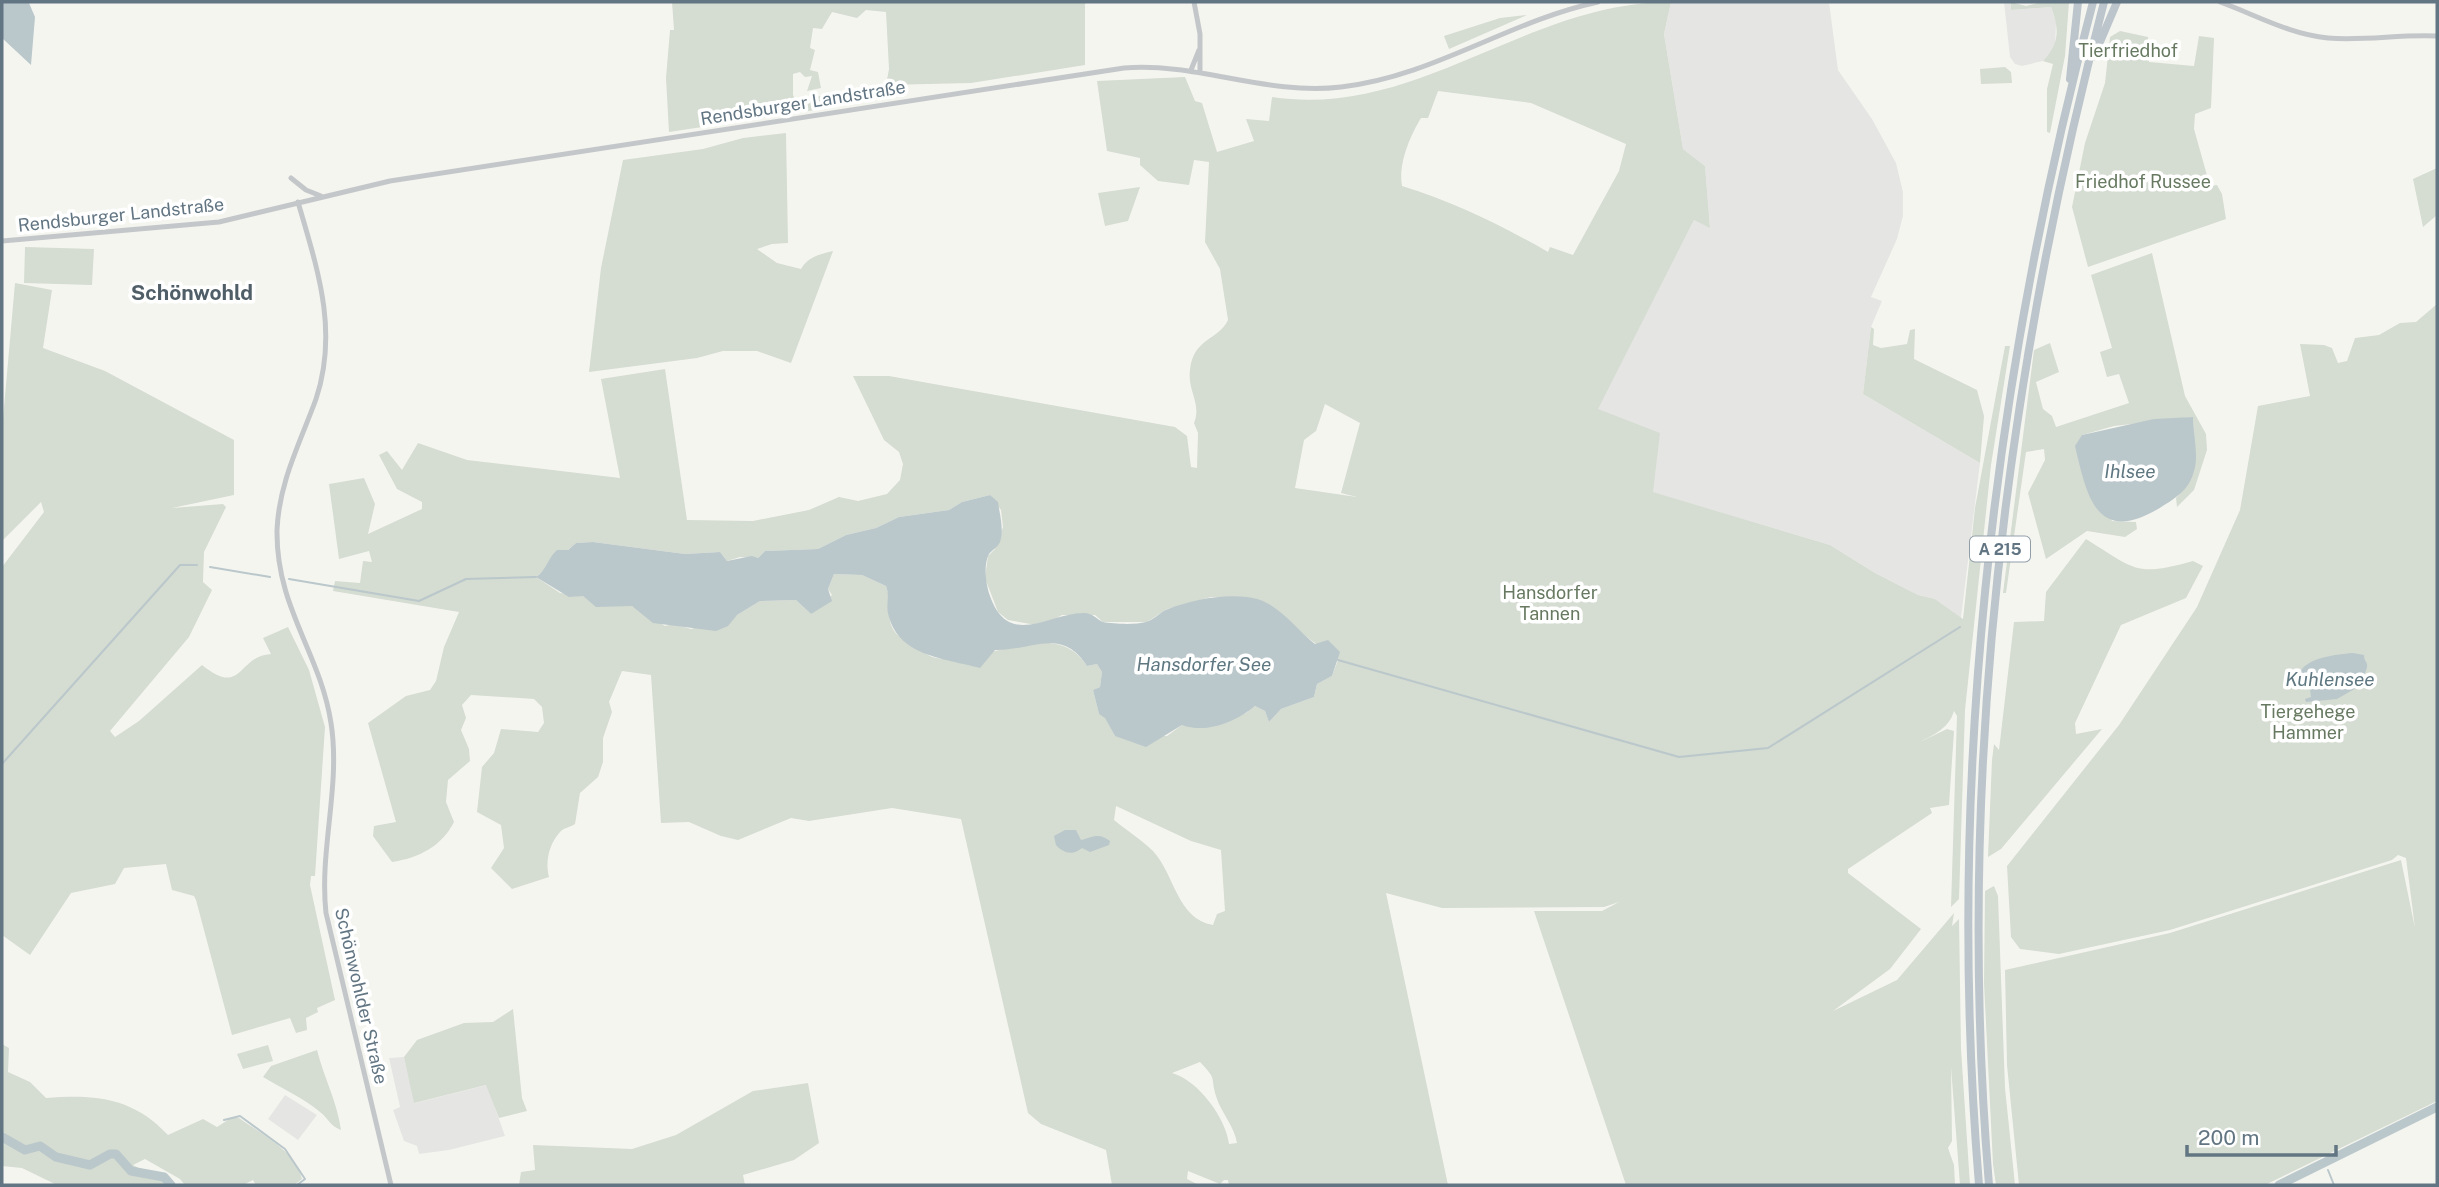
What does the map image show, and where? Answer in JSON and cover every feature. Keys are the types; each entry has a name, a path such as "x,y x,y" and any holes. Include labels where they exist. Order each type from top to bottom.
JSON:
{"highway":[{"path":"2073,100 2078,2"},
{"name":"A 215","path":"1979,1185 1971,1063 1968,907 1976,690 2000,462 2025,306 2094,2"},
{"name":"A 215","path":"1989,1185 1980,1047 1978,880 1982,743 2002,528 2035,307 2073,100 2104,2"},
{"path":"2073,100 2117,2"}],"street":[{"path":"1194,2 1200,72"},
{"name":"Rendsburger Landstraße","path":"2,241 206,223 390,181 1124,68 1150,66 1191,70 1278,87 1312,89 1364,84 1428,66 1551,14 1598,2"},
{"path":"2220,2 2275,26 2321,37 2437,36"},
{"path":"1191,70 1200,49"},
{"path":"291,178 306,190 321,196"},
{"name":"Schönwohlder Straße","path":"298,202 321,282 327,333 316,396 283,488 278,553 288,604 319,677 331,723 332,776 323,869 326,913 391,1185"}],"shaded area":[{"path":"1671,2 1829,2 1838,70 1872,119 1896,163 1903,192 1903,216 1897,239 1871,297 1882,301 1871,327 1863,394 1980,463 1961,618 1935,599 1918,595 1875,573 1830,545 1652,492 1597,409 1694,220 1710,227 1705,166 1683,149 1664,34"},
{"path":"2004,2 2011,2 2012,10 2051,7 2056,22 2055,48 2043,61 2022,66 2015,64 2010,57"},
{"path":"404,1057 415,1103 487,1085 505,1136 449,1150 419,1154 417,1146 404,1141 393,1110 400,1107 389,1058"},
{"path":"285,1095 317,1115 298,1140 268,1119"}],"green space":[{"path":"672,2 1085,2 1085,65 971,83 886,85 889,69 886,12 866,10 857,18 832,12 822,29 813,28 810,48 815,50 810,70 818,72 821,88 807,91 812,76 805,77 800,72 793,74 793,95 797,102 824,95 828,108 669,132 666,78 670,30 674,30"},
{"name":"Hansdorfer Tannen","path":"1671,2 1664,34 1683,149 1705,166 1710,228 1694,220 1598,409 1660,433 1653,492 1830,545 1875,573 1918,595 1935,599 1963,619 1975,508 2005,346 2010,346 1991,465 1965,710 1959,899 1951,907 1957,716 1954,711 1945,726 1920,742 1947,729 1954,731 1949,805 1930,808 1932,813 1848,869 1848,873 1921,929 1890,969 1833,1011 1897,980 1954,913 1952,926 1959,919 1961,1049 1970,1185 1960,1185 1951,1067 1952,1141 1948,1148 1954,1165 1955,1185 1626,1185 1534,911 1602,911 1619,902 1604,907 1442,908 1386,893 1448,1185 1229,1185 1228,1180 1220,1184 1188,1171 1187,1179 1199,1185 1112,1185 1106,1150 1041,1124 1028,1113 961,819 892,808 809,821 791,818 738,840 721,836 689,822 661,823 651,675 622,671 609,702 612,712 603,738 603,762 598,777 580,793 575,824 561,831 553,842 548,859 549,877 512,889 491,868 504,848 501,825 477,812 482,767 494,753 501,729 538,732 544,723 542,707 534,699 471,695 462,705 466,718 461,730 469,749 470,761 448,780 446,802 454,822 443,838 429,850 392,862 373,836 374,826 396,822 368,723 406,696 430,690 436,681 444,647 459,612 333,591 335,581 360,583 363,561 372,562 369,551 339,559 329,484 364,478 375,504 368,534 422,509 422,502 397,489 379,455 387,451 402,470 418,443 467,460 620,478 601,379 665,369 687,520 753,521 809,510 839,497 858,501 887,494 900,480 903,464 899,452 884,440 853,376 889,376 1175,427 1187,436 1191,467 1197,468 1198,433 1194,423 1196,410 1190,384 1192,359 1201,345 1219,332 1228,320 1220,269 1205,242 1209,162 1194,160 1189,185 1158,181 1140,165 1140,158 1107,151 1097,81 1185,77 1195,101 1202,103 1217,152 1254,141 1246,119 1269,121 1272,97 1325,99 1375,91 1424,77 1568,20 1618,7","holes":["1438,91 1531,103 1626,144 1619,171 1573,255 1550,247 1548,252 1477,215 1402,186 1403,160 1409,142 1421,118 1428,118","1325,404 1360,423 1341,493 1357,497 1295,488 1304,440 1316,431","990,495 1001,510 1003,527 995,549 988,556 985,578 998,612 1008,620 1036,625 1048,623 1062,615 1095,615 1103,622 1147,622 1167,609 1211,597 1247,597 1275,608 1300,632 1338,660 1332,676 1317,684 1314,697 1281,709 1269,722 1265,711 1255,706 1246,713 1182,725 1167,736 1115,736 1105,717 1099,714 1093,690 1100,687 1102,672 1097,664 1087,666 1073,651 1056,644 1037,643 955,659 932,657 896,633 890,621 886,586 862,575 834,574 828,589 832,595 811,614 796,600 760,601 737,615 691,629 673,624 665,626 632,606 596,606 583,596 560,593 536,577 576,543 593,542 685,554 720,552 727,561 740,557 758,558 765,551 818,549 846,535 876,528 899,517 949,510 962,502","1116,806 1191,841 1221,850 1225,911 1217,914 1213,925 1201,921 1184,905 1160,861 1144,843 1114,820","1200,1062 1206,1068 1237,1143 1229,1144 1217,1112 1201,1092 1182,1077 1172,1073"]},
{"path":"2011,2 2026,6 2042,2 2069,2 2065,56 2050,133 2047,132 2047,89 2053,64 2043,61 2055,43 2057,30 2054,15 2051,7 2011,10"},
{"path":"1527,15 1449,49 1444,36 1500,18"},
{"name":"Friedhof Russee","path":"2120,31 2148,37 2149,62 2194,66 2199,36 2214,38 2211,108 2195,114 2194,129 2210,186 2217,185 2222,194 2226,219 2088,267 2072,207 2085,143 2105,83 2110,37"},
{"path":"2005,67 2011,72 2012,83 1981,84 1980,69"},
{"path":"786,133 788,243 757,249 777,263 801,269 811,259 833,251 791,363 757,351 723,351 697,358 589,372 601,268 623,160 703,149 743,138"},
{"path":"2437,168 2437,215 2423,227 2413,179"},
{"path":"1140,187 1128,221 1105,226 1098,193"},
{"path":"25,247 94,249 92,285 24,283"},
{"path":"2152,253 2185,396 2206,434 2207,450 2194,490 2177,507 2176,498 2188,480 2193,461 2193,417 2114,426 2082,435 2112,521 2136,522 2137,529 2125,537 2087,531 2046,559 2028,493 2045,460 2044,449 2026,452 2006,593 2003,593 2034,350 2050,343 2059,372 2036,382 2043,409 2052,416 2056,427 2129,403 2119,374 2107,377 2100,352 2112,348 2091,275"},
{"path":"15,283 52,290 43,348 105,371 234,440 234,495 172,508 223,504 226,507 204,552 203,582 212,590 189,637 110,731 115,737 139,721 202,665 215,674 233,677 260,656 271,654 263,638 288,627 309,670 325,727 315,876 311,876 310,885 335,1000 317,1008 318,1012 306,1018 307,1030 296,1033 290,1018 232,1035 196,900 194,896 172,890 166,864 124,868 115,884 71,893 30,955 2,935 2,567 44,512 41,502 2,541 2,430"},
{"name":"Tiergehege Hammer","path":"2437,304 2437,1101 2265,1185 2019,1185 2007,1065 2005,970 2170,933 2401,860 2415,928 2406,858 2398,855 2392,860 2170,930 2059,954 2020,949 2011,937 2007,866 2119,725 2197,607 2240,510 2258,406 2310,396 2300,344 2324,345 2332,348 2338,363 2347,361 2355,338 2379,335 2400,323 2416,322"},
{"path":"1871,327 1874,329 1873,345 1881,348 1907,344 1910,330 1915,329 1914,359 1977,390 1984,416 1980,463 1863,394"},
{"path":"2086,539 2136,568 2159,569 2193,561 2203,566 2186,598 2121,625 2075,723 2076,734 2102,729 2001,849 1988,857 1992,760 1994,744 1999,750 2014,622 2044,621 2046,592"},
{"path":"1994,886 1998,896 2005,1088 2015,1185 1996,1185 1993,1164 1984,983 1985,891"},
{"path":"513,1009 522,1098 527,1111 499,1118 486,1085 414,1103 404,1057 417,1040 464,1023 493,1022"},
{"path":"2,1044 9,1048 8,1072 30,1082 46,1098 80,1097 112,1101 141,1113 168,1135 203,1119 217,1127 231,1118 239,1118 285,1152 293,1160 302,1179 294,1185 256,1185 253,1180 243,1185 185,1185 180,1179 145,1159 133,1165 171,1185 57,1185 22,1168 2,1166"},
{"path":"268,1045 273,1061 243,1069 237,1054"},
{"path":"317,1050 337,1109 341,1130 307,1102 263,1077 271,1066"},
{"path":"808,1083 819,1143 794,1160 743,1175 745,1185 519,1185 521,1172 535,1170 533,1145 632,1149 676,1135 753,1091"}],"water":[{"path":"2,2 29,3 35,17 31,65 2,38"},
{"name":"Ihlsee","path":"2193,417 2195,465 2189,484 2180,494 2137,519 2121,521 2108,518 2098,510 2084,482 2075,446 2082,435 2154,419"},
{"name":"Hansdorfer See","path":"990,495 998,502 1002,532 999,544 987,559 986,581 998,612 1008,621 1019,625 1032,624 1085,613 1103,622 1136,624 1149,621 1168,609 1197,600 1227,596 1247,597 1258,599 1276,609 1315,644 1328,640 1340,652 1332,676 1317,684 1314,697 1281,709 1269,722 1265,711 1255,706 1220,725 1201,728 1182,725 1146,747 1115,736 1105,718 1099,714 1093,690 1100,687 1102,672 1097,664 1087,666 1067,647 1045,643 995,650 980,668 923,653 911,647 893,627 888,613 886,586 862,575 834,574 828,589 832,601 811,614 796,600 760,601 737,615 728,626 716,631 653,623 632,606 596,607 583,596 569,597 536,577 557,550 568,550 576,543 593,542 685,554 720,552 727,561 752,556 758,558 765,551 818,549 846,535 876,528 899,517 949,510 962,502"},
{"name":"Kuhlensee","path":"2353,653 2364,655 2367,665 2364,675 2368,677 2368,684 2363,684 2337,699 2306,702 2305,699 2311,697 2310,690 2299,685 2302,669 2317,660"},
{"path":"1065,830 1076,830 1081,840 1102,837 1110,841 1109,845 1090,852 1082,848 1072,853 1065,852 1056,845 1054,836"}],"waterway":[{"path":"2,764 180,565 197,565"},
{"path":"210,567 270,577"},
{"path":"289,579 419,601 466,579 536,577"},
{"path":"1338,660 1679,757 1768,748 1960,627"},
{"path":"2279,1185 2437,1107"},
{"path":"224,1120 240,1116 285,1149 305,1179 297,1185"},
{"path":"2,1137 25,1150 40,1146 56,1157 90,1165 110,1154 116,1154 131,1171 164,1177 171,1185"},
{"path":"2328,1170 2334,1185"}],"district":[{"name":"Schönwohld","path":"192,293"}],"park label":[{"name":"Tierfriedhof","path":"2128,51"}]}
